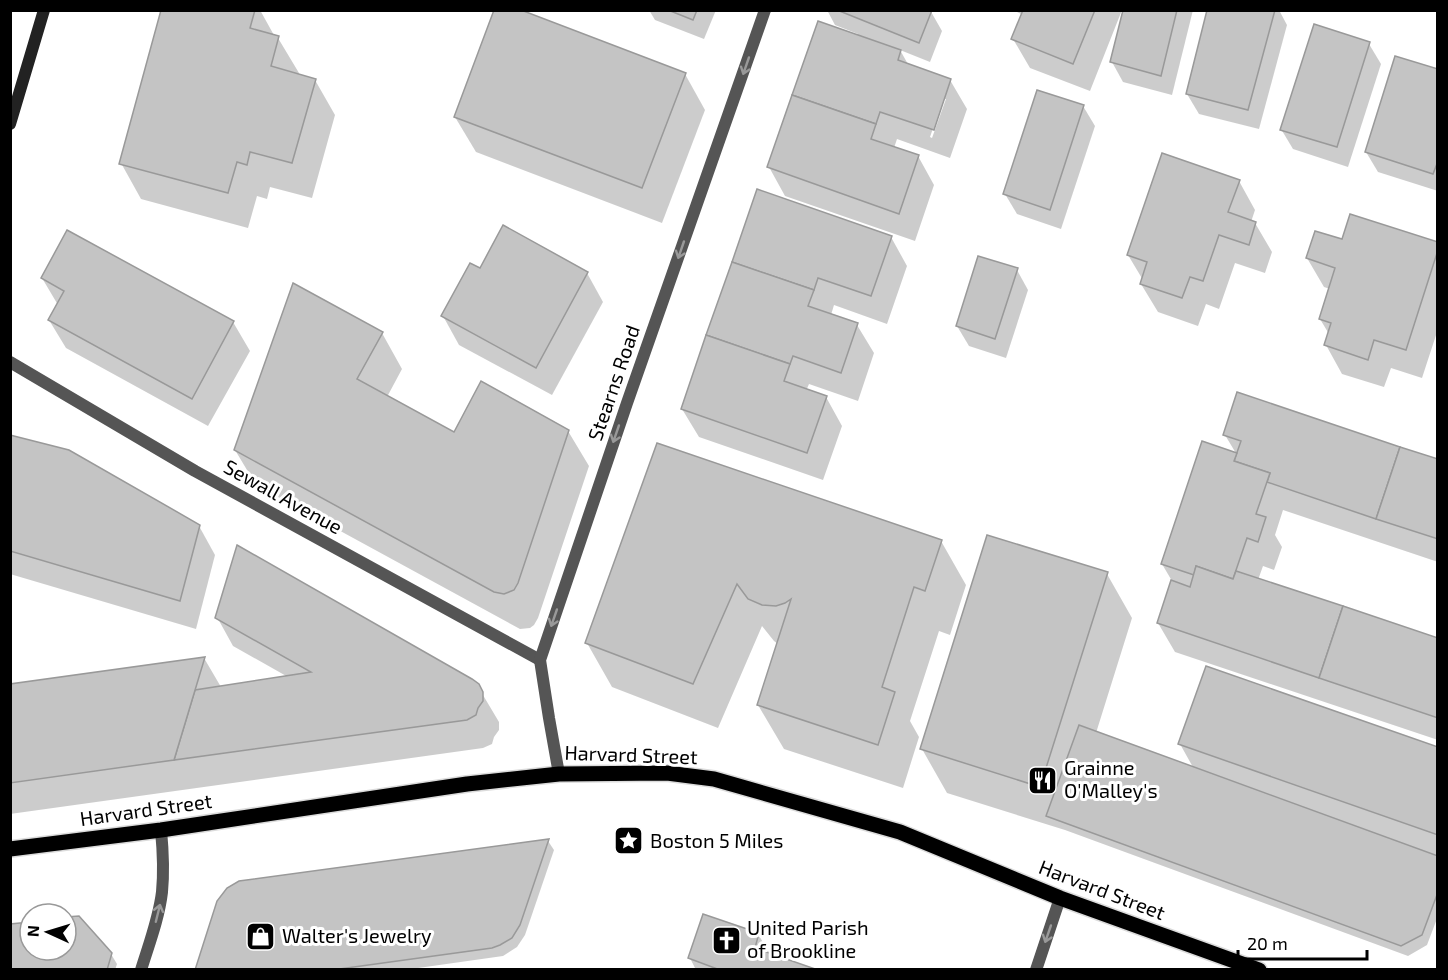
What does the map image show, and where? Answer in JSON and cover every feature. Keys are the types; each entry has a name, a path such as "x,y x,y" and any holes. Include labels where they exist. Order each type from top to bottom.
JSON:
{"main road":[{"path":"10,124 44,10"},
{"name":"Harvard Street","path":"10,849 161,830 467,784 560,774 667,773 714,779 900,832 1060,898 1259,969"}],"street":[{"name":"Stearns Road","path":"560,774 540,660 627,403 765,10"},
{"name":"Sewall Avenue","path":"10,362 195,471 540,660"},
{"path":"141,969 161,902 164,868 161,830"},
{"path":"1036,969 1060,898"}],"building":[{"path":"161,10 255,10 250,28 279,36 271,66 316,79 292,163 250,152 247,165 237,162 228,193 119,164"},
{"path":"494,10 521,10 686,73 642,188 454,117"},
{"path":"668,10 697,10 693,20"},
{"path":"837,10 932,10 919,43"},
{"path":"1023,10 1095,10 1073,64 1011,39"},
{"path":"1123,10 1177,10 1161,76 1110,62"},
{"path":"1207,10 1275,10 1248,110 1186,94"},
{"path":"818,21 901,50 898,60 951,79 934,130 880,112 876,124 792,95"},
{"path":"1314,24 1370,42 1337,147 1280,130"},
{"path":"1395,56 1438,69 1438,161 1433,174 1365,152"},
{"path":"1037,90 1084,105 1050,210 1003,194"},
{"path":"792,95 876,124 871,139 919,155 899,214 767,167"},
{"path":"1162,153 1240,180 1228,212 1256,222 1249,245 1219,235 1203,281 1190,277 1182,298 1140,284 1147,262 1127,255"},
{"path":"757,189 892,236 871,296 818,278 814,290 732,262"},
{"path":"1350,214 1438,242 1438,250 1406,350 1374,340 1368,360 1324,345 1331,323 1319,319 1335,268 1306,258 1315,231 1342,239"},
{"path":"503,225 588,272 536,368 441,316 470,263 480,268"},
{"path":"67,230 234,321 192,399 48,320 64,291 41,278"},
{"path":"978,256 1018,268 995,339 956,326"},
{"path":"732,262 814,290 808,306 858,323 841,373 793,356 790,364 706,335"},
{"path":"293,283 383,332 357,379 454,432 481,381 569,430 514,590 504,594 494,592 234,450"},
{"path":"706,335 790,364 784,381 827,396 807,453 681,409"},
{"path":"1237,392 1400,447 1376,519 1267,482 1270,473 1234,461 1241,441 1223,435"},
{"path":"10,435 69,450 200,525 180,601 10,551"},
{"path":"1202,441 1237,453 1234,461 1270,473 1256,514 1266,517 1258,542 1247,538 1233,579 1196,566 1194,575 1161,564"},
{"path":"657,443 942,540 925,591 914,587 882,687 895,692 878,745 757,705 791,599 776,606 762,605 748,599 737,584 693,684 585,643"},
{"path":"1400,447 1438,459 1438,539 1376,519"},
{"path":"987,535 1108,572 1040,787 920,749"},
{"path":"237,545 472,679 479,684 483,692 483,701 476,715 467,720 174,760 195,690 311,672 215,618"},
{"path":"1196,566 1233,579 1236,571 1343,606 1319,678 1157,623 1171,580 1190,587"},
{"path":"1343,606 1438,638 1438,718 1319,678"},
{"path":"205,657 174,760 10,783 10,684"},
{"path":"1206,666 1438,747 1438,835 1178,744"},
{"path":"1079,725 1438,856 1438,892 1422,935 1401,946 1046,816"},
{"path":"549,839 520,925 512,938 492,948 332,970 195,970 217,901 227,888 239,881"},
{"name":"United Parish of Brookline","path":"703,914 759,933 755,948 818,970 720,970 688,958"},
{"path":"78,916 112,953 107,970 10,970 10,924 18,923 18,962 78,962"}],"place":[{"name":"Grainne O'Malley's","path":"1043,780"},
{"name":"Boston 5 Miles","path":"629,841"},
{"name":"Walter's Jewelry","path":"261,936"},
{"name":"United Parish of Brookline","path":"726,940"}]}
